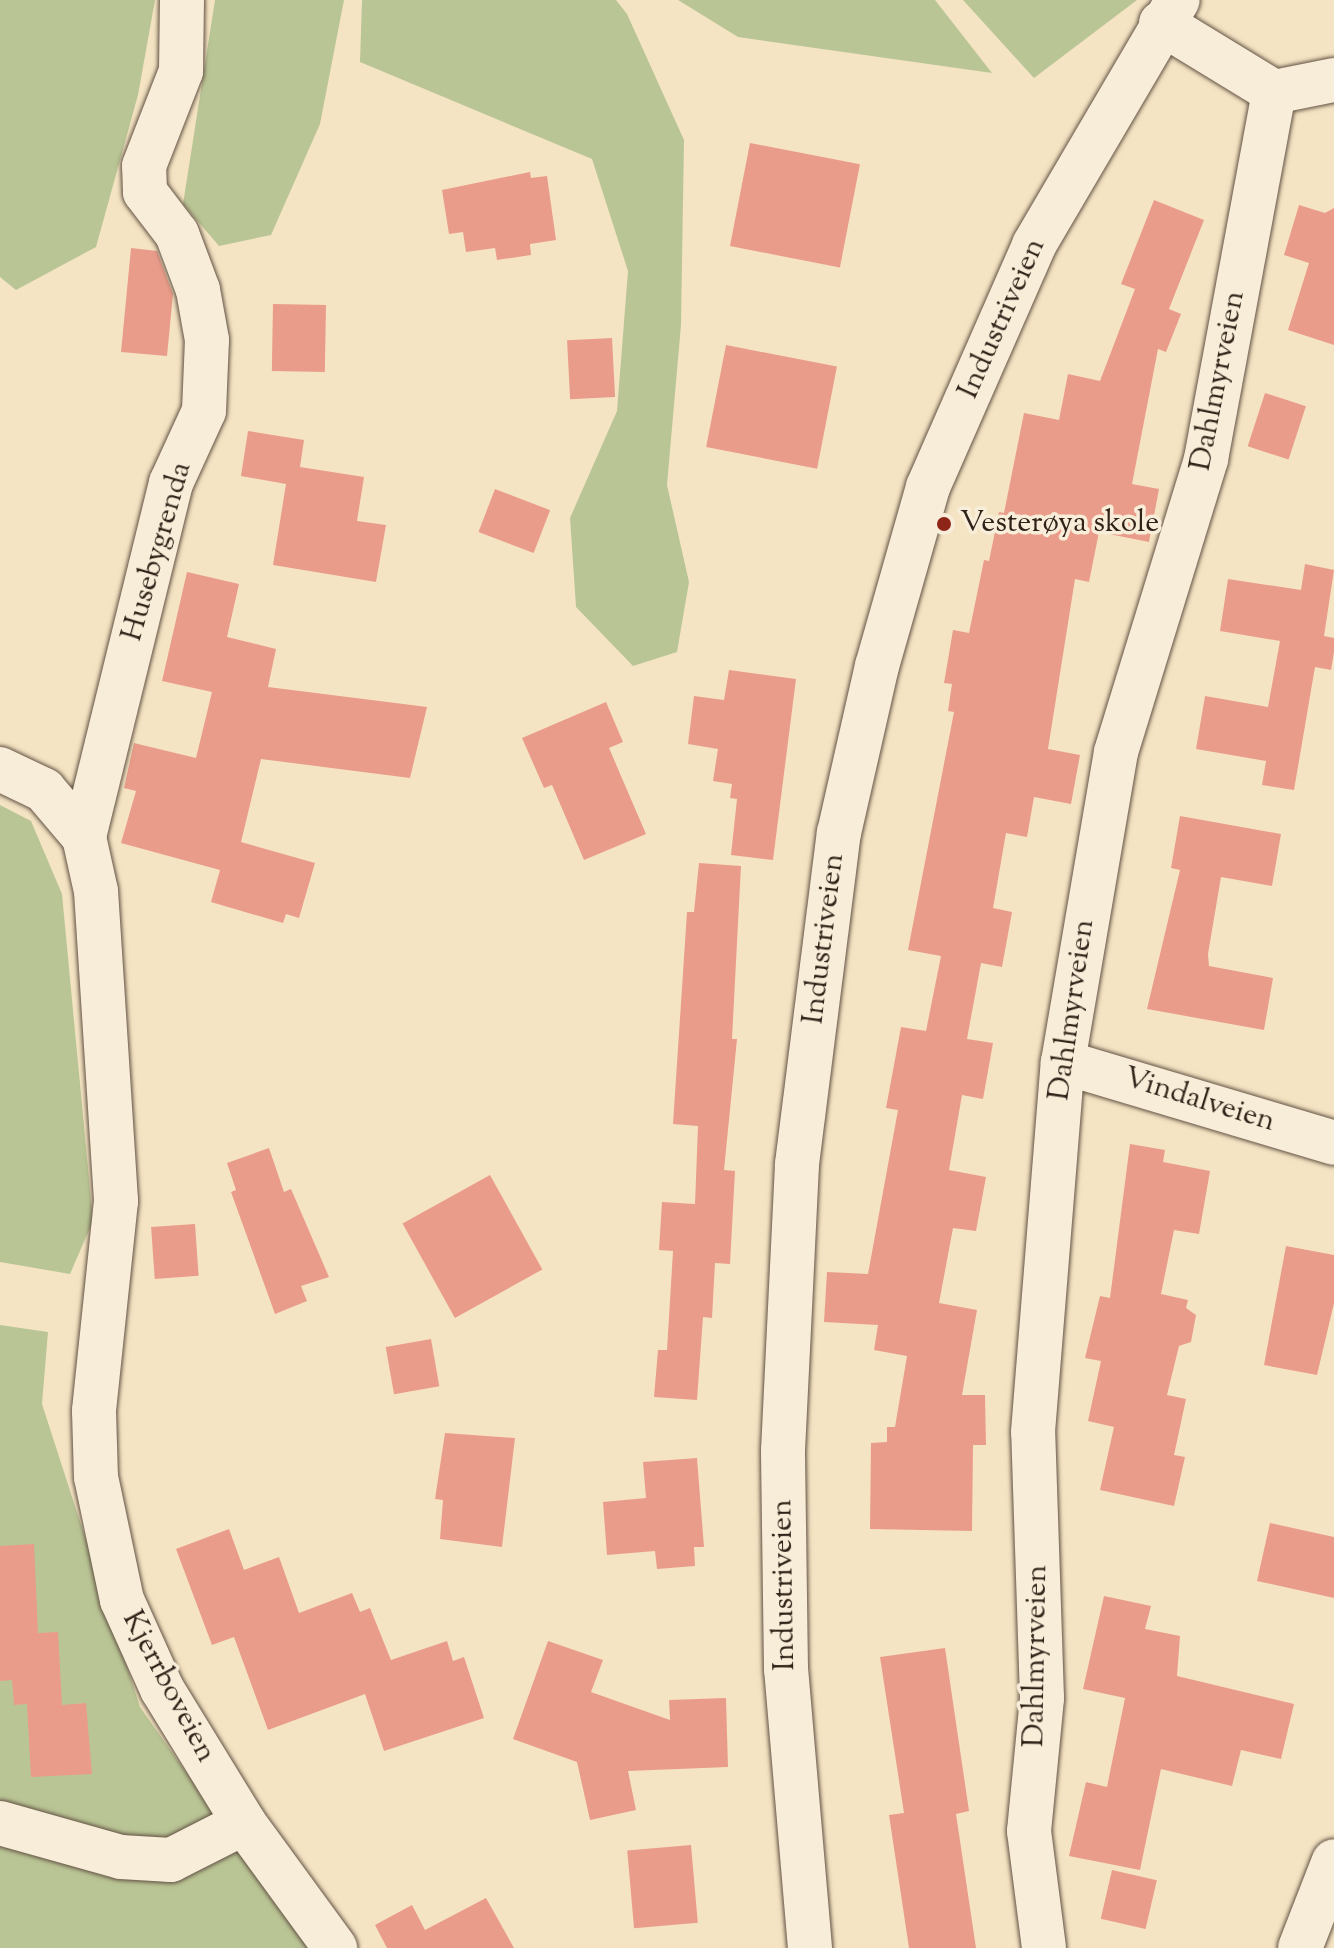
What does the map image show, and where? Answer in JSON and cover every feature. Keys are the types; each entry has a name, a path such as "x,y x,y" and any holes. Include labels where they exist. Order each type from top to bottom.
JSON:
{"street":[{"name":"Husebygrenda","path":"116,1201 96,891 84,837 171,483 204,411 207,340 198,290 177,234 145,192 144,166 181,71 182,0"},
{"path":"1169,12 1274,92 1334,80"},
{"name":"Industriveien","path":"810,1948 786,1669 783,1451 797,1164 839,833 877,666 928,487 1034,245 1169,12"},
{"name":"Dahlmyrveien","path":"1044,1948 1029,1831 1042,1698 1033,1432 1063,1062 1116,752 1206,459 1274,92"},
{"name":"Husebygrenda","path":"0,769 44,790 84,837"},
{"name":"Vindalveien","path":"1063,1062 1334,1143"},
{"name":"Kjerrboveien","path":"116,1201 94,1411 101,1523 122,1600 162,1689 244,1823 335,1948"},
{"path":"0,1823 121,1857 171,1860 244,1823"},
{"path":"1300,1948 1334,1861"}],"green space":[{"path":"0,0 155,0 138,95 96,247 16,290 0,277"},
{"path":"215,0 344,0 320,124 271,235 219,246 183,204"},
{"path":"362,0 616,0 627,14 684,140 681,325 667,485 689,582 677,652 633,666 576,607 570,518 617,411 628,271 592,159 360,62"},
{"path":"678,0 935,0 992,73 738,37"},
{"path":"963,0 1137,0 1034,78"},
{"path":"0,805 31,821 62,894 93,1221 70,1274 0,1262"},
{"path":"0,1325 48,1332 42,1404 140,1707 310,1948 0,1948"}],"building":[{"path":"750,143 860,164 840,267 730,246"},
{"path":"530,172 531,178 547,176 556,240 530,244 531,255 497,260 495,248 466,252 463,232 449,234 442,190"},
{"path":"1154,200 1204,220 1169,309 1181,314 1166,352 1158,349 1132,484 1159,489 1149,542 1099,532 1089,582 1075,579 1048,749 1080,755 1071,804 1034,797 1027,837 1006,833 993,908 1012,912 1002,967 981,963 967,1039 993,1043 983,1099 962,1095 949,1170 986,1177 976,1231 953,1228 939,1303 977,1310 962,1395 985,1395 986,1445 973,1445 972,1531 870,1529 871,1443 887,1442 887,1427 895,1427 907,1356 874,1350 878,1325 824,1322 827,1272 868,1274 898,1110 886,1108 901,1027 926,1031 941,956 908,950 954,712 948,711 952,684 944,683 953,630 969,633 984,560 989,561 999,512 1004,513 1024,413 1059,420 1068,374 1100,381 1135,289 1121,284"},
{"path":"1299,205 1325,213 1334,208 1334,345 1288,330 1309,263 1284,255"},
{"path":"131,248 157,251 173,294 167,356 121,352"},
{"path":"273,304 326,305 325,372 272,371"},
{"path":"612,338 615,397 570,399 567,340"},
{"path":"726,345 837,367 817,469 706,447"},
{"path":"1265,393 1306,406 1289,460 1248,446"},
{"path":"248,431 304,440 300,467 364,477 357,521 386,525 376,582 273,565 286,484 241,476"},
{"path":"495,489 550,510 534,553 479,532"},
{"path":"1305,564 1334,570 1324,636 1334,638 1334,652 1331,670 1315,667 1294,790 1262,785 1266,761 1196,749 1205,696 1268,707 1280,641 1220,631 1228,579 1301,590"},
{"path":"187,572 239,584 227,637 276,649 268,687 427,707 410,778 261,759 241,842 315,863 299,918 286,914 283,923 211,902 220,870 121,843 136,791 124,788 134,743 196,758 212,692 162,681"},
{"path":"729,670 796,679 773,860 731,855 737,799 730,798 732,784 713,781 718,749 688,744 694,696 724,700"},
{"path":"606,702 623,742 609,748 646,834 584,860 552,785 544,788 522,738"},
{"path":"1180,816 1281,834 1272,886 1221,877 1208,954 1209,966 1273,978 1264,1030 1147,1009 1180,870 1171,868"},
{"path":"699,863 741,866 732,1039 737,1039 724,1170 735,1171 730,1264 715,1263 712,1318 703,1317 697,1400 654,1397 658,1350 667,1350 673,1251 659,1250 662,1202 695,1204 698,1126 673,1124 687,912 694,912"},
{"path":"1130,1144 1165,1150 1163,1162 1210,1171 1199,1234 1174,1230 1161,1294 1188,1300 1186,1308 1196,1315 1191,1342 1179,1346 1167,1395 1186,1399 1174,1455 1185,1457 1174,1506 1100,1490 1114,1427 1088,1421 1101,1361 1085,1358 1100,1296 1110,1298"},
{"path":"269,1148 284,1192 291,1189 329,1277 301,1286 307,1301 275,1314 231,1192 236,1190 227,1163"},
{"path":"490,1175 542,1269 455,1318 403,1223"},
{"path":"195,1224 199,1276 155,1279 151,1227"},
{"path":"1286,1246 1334,1255 1334,1303 1317,1375 1264,1365"},
{"path":"431,1339 439,1386 394,1394 386,1347"},
{"path":"445,1433 515,1438 502,1547 440,1539 443,1500 435,1499"},
{"path":"697,1458 704,1547 694,1547 695,1566 657,1569 655,1551 607,1555 603,1502 646,1498 643,1462"},
{"path":"1270,1523 1334,1537 1334,1598 1257,1581"},
{"path":"229,1529 244,1570 279,1557 299,1613 352,1593 360,1612 370,1608 391,1660 447,1641 453,1661 464,1657 484,1718 384,1751 365,1694 268,1730 234,1637 212,1645 176,1549"},
{"path":"34,1544 38,1633 58,1632 62,1705 86,1703 92,1774 31,1777 27,1704 14,1705 12,1680 0,1681 0,1546"},
{"path":"1104,1596 1151,1606 1145,1629 1180,1636 1177,1676 1294,1704 1281,1759 1241,1750 1232,1786 1161,1769 1140,1870 1069,1856 1086,1782 1107,1787 1125,1698 1083,1689"},
{"path":"548,1641 603,1660 591,1692 670,1720 669,1700 726,1698 728,1767 628,1771 636,1810 590,1820 577,1762 513,1739"},
{"path":"945,1648 969,1811 956,1814 976,1948 909,1948 889,1815 904,1813 880,1657"},
{"path":"691,1845 698,1923 634,1928 627,1851"},
{"path":"1112,1870 1157,1880 1146,1929 1101,1919"},
{"path":"486,1898 514,1948 387,1948 375,1925 412,1905 425,1930"}],"place":[{"name":"Vesterøya skole","path":"944,524"}]}
